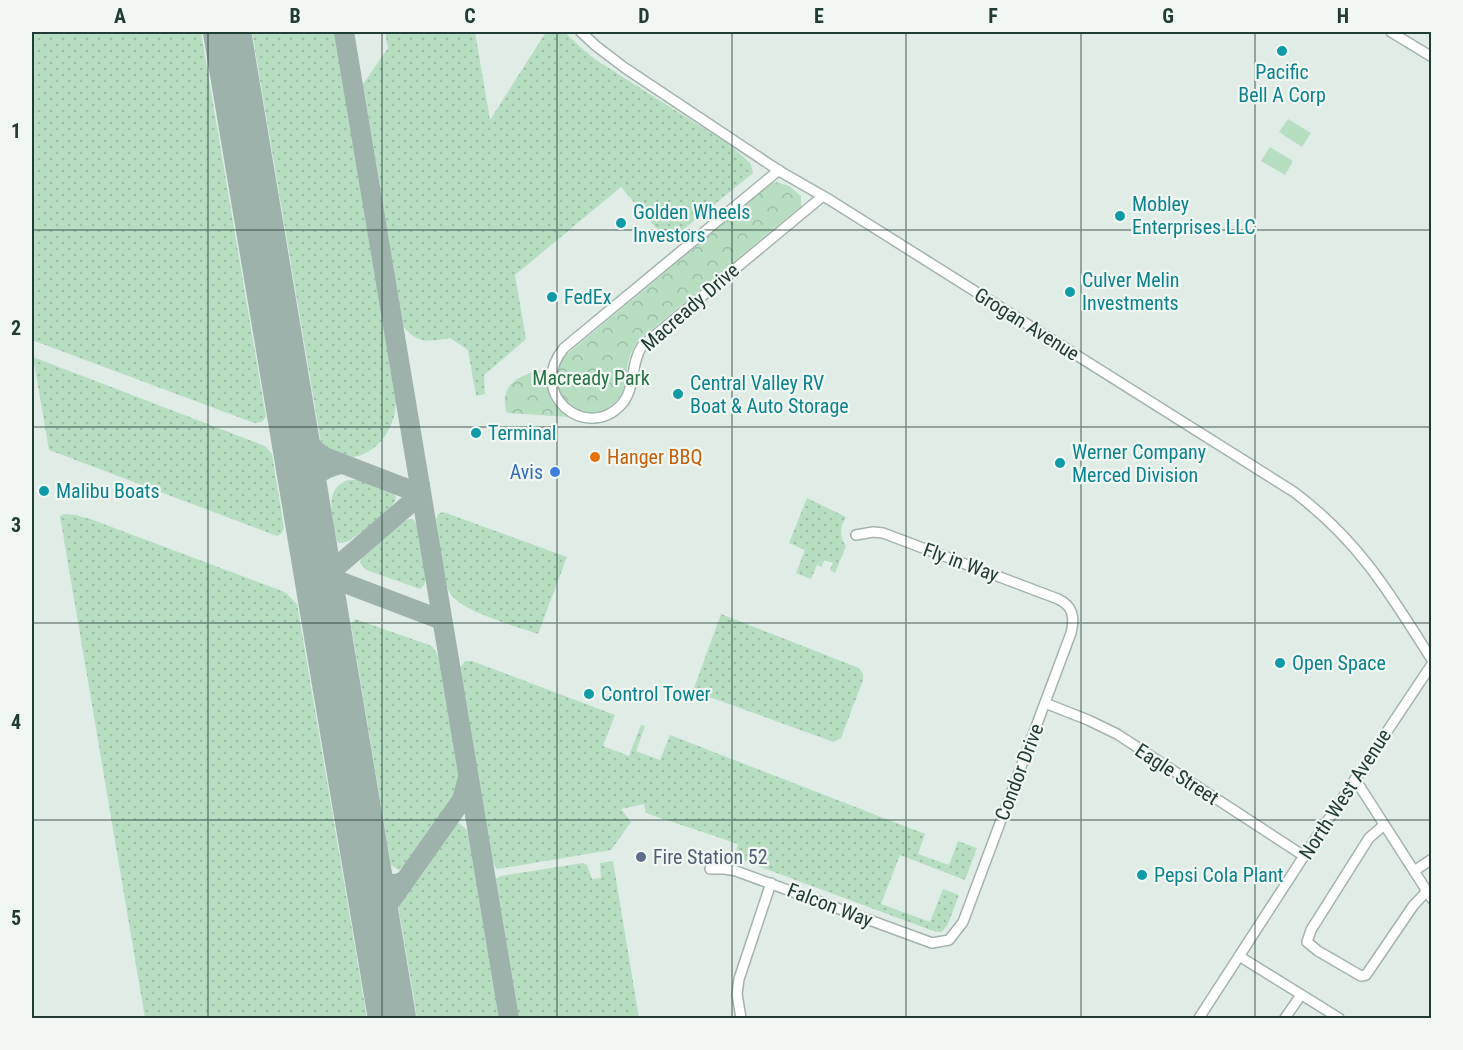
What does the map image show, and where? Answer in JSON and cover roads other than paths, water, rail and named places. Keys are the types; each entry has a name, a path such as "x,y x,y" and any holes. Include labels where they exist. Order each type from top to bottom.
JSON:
{"street":[{"name":"Grogan Avenue","path":"581,32 607,55 779,170 823,195 1316,508 1349,540 1375,572 1431,662"},
{"path":"1391,32 1431,57"},
{"name":"Macready Drive","path":"779,170 564,348 554,364 551,383 558,400 566,409 577,415 593,418 608,415 619,407 628,395 635,360 642,346 823,195"},
{"name":"Fly in Way","path":"856,535 883,533 1064,602"},
{"name":"Condor Drive","path":"949,940 963,922 1074,621 1072,612 1064,602"},
{"name":"North West Avenue","path":"1199,1018 1431,662"},
{"name":"Eagle Street","path":"1045,703 1117,734 1304,856"},
{"path":"1355,779 1429,895 1413,906 1366,975 1360,976 1307,942 1311,930 1369,838 1384,825"},
{"path":"1414,871 1431,859"},
{"name":"Falcon Way","path":"710,870 736,871 932,944 949,940"},
{"path":"741,1018 737,994 739,979 771,883"},
{"path":"1239,956 1339,1018"},
{"path":"1285,1018 1301,994"}],"place":[{"name":"Pacific Bell A Corp","path":"1282,51"},
{"name":"Mobley Enterprises LLC","path":"1120,216"},
{"name":"Golden Wheels Investors","path":"621,223"},
{"name":"Culver Melin Investments","path":"1070,292"},
{"name":"FedEx","path":"552,297"},
{"name":"Central Valley RV Boat & Auto Storage","path":"678,394"},
{"name":"Terminal","path":"476,433"},
{"name":"Hanger BBQ","path":"595,457"},
{"name":"Werner Company Merced Division","path":"1060,463"},
{"name":"Avis","path":"555,472"},
{"name":"Malibu Boats","path":"44,491"},
{"name":"Open Space","path":"1280,663"},
{"name":"Control Tower","path":"589,694"},
{"name":"Fire Station 52","path":"641,857"},
{"name":"Pepsi Cola Plant","path":"1142,875"}],"park label":[{"name":"Macready Park","path":"591,378"}]}
